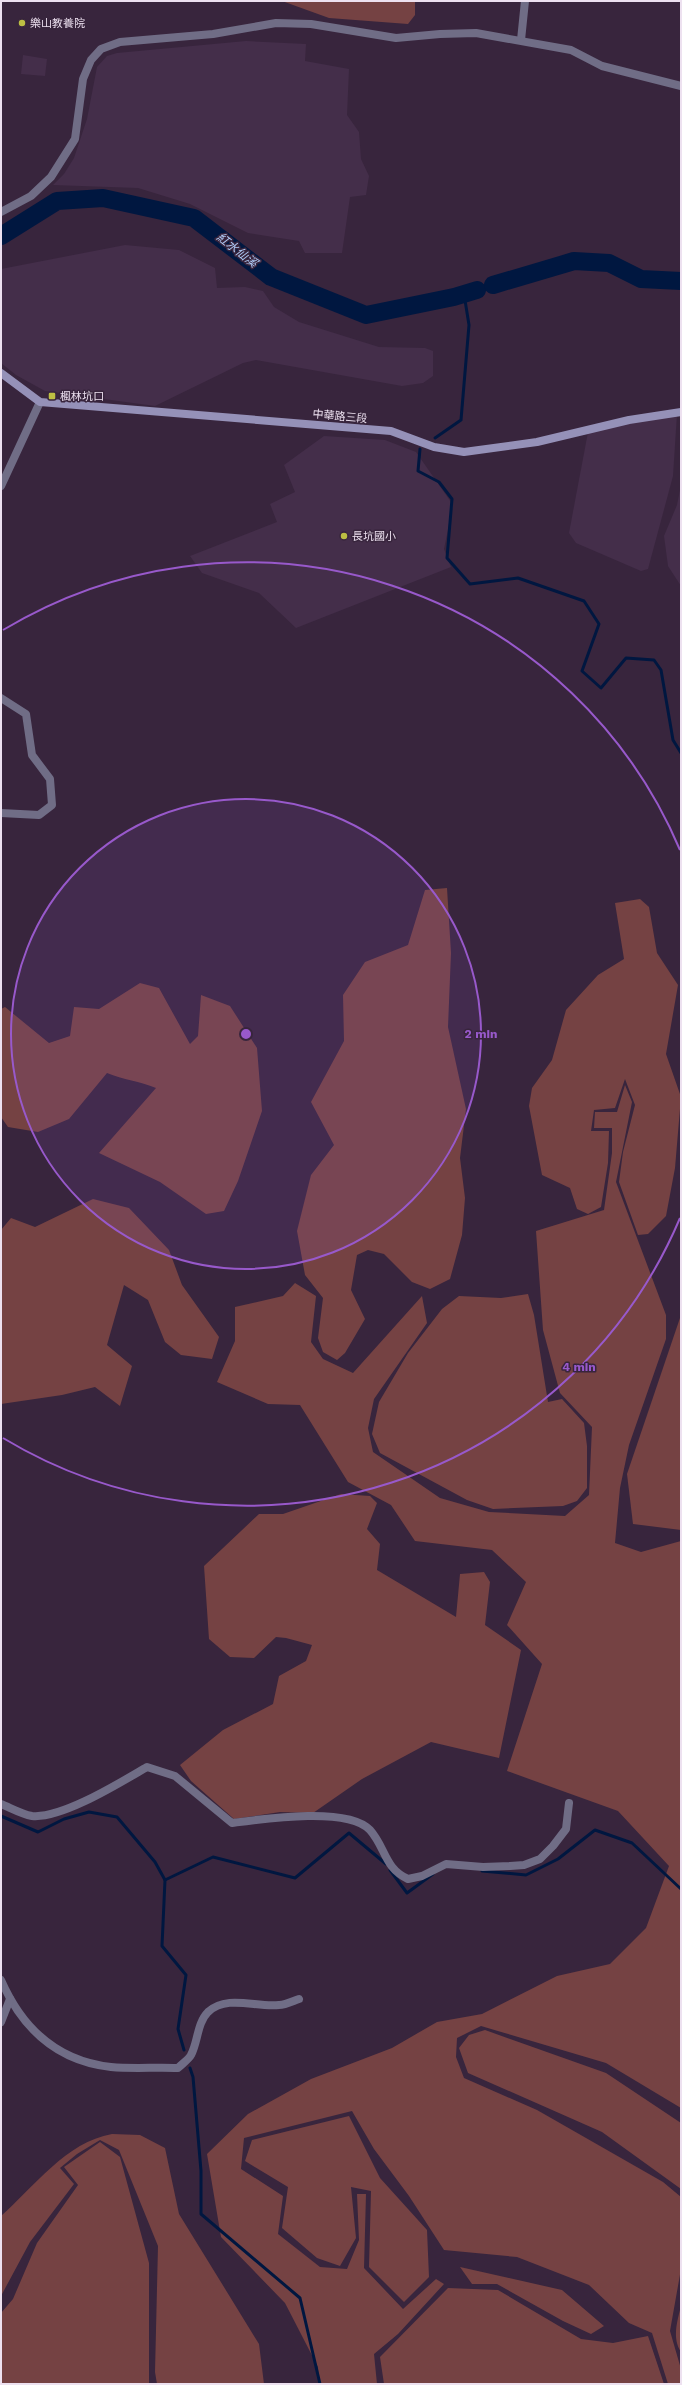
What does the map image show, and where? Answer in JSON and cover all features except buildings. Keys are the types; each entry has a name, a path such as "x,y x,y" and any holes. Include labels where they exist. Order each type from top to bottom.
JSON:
{"main road":[{"path":"1,373 40,402"},
{"name":"中華路三段","path":"40,402 391,431 434,447 464,452 537,442 629,420 681,412"}],"street":[{"path":"521,40 525,1"},
{"path":"1,212 31,196 51,177 75,139 83,80 92,60 100,49 120,42 213,34 276,23 310,24 396,38 440,34 476,33 571,50 602,66 681,86"},
{"path":"1,486 40,402"},
{"path":"1,698 26,714 32,755 50,779 52,805 39,815 1,813"},
{"path":"1,1804 21,1813 34,1816 55,1813 113,1787 147,1767 175,1776 232,1823 285,1816 342,1817 369,1829 396,1873 408,1880 422,1876 446,1864 483,1867 510,1866 524,1865 540,1859 553,1846 566,1829 569,1803"},
{"path":"1,1980 17,2012 28,2026 63,2054 110,2067 178,2068 191,2055 198,2033 208,2012 220,2005 240,2002 262,2006 281,2005 300,1998"},
{"path":"1,2022 10,1999"}],"shaded area":[{"path":"282,1 415,1 415,15 408,24 329,18"},
{"path":"246,41 306,44 305,61 349,69 347,115 359,132 361,159 369,176 366,195 350,197 342,253 305,253 299,241 248,233 190,204 138,188 53,185 64,174 74,158 87,119 97,67 107,56 117,53"},
{"path":"23,55 47,59 45,76 21,74"},
{"path":"125,245 179,250 215,268 217,288 245,287 263,291 274,307 299,322 379,347 425,348 433,351 433,376 423,383 402,386 256,360 243,363 155,406 45,391 16,375 1,363 1,269"},
{"path":"677,414 673,476 648,569 641,571 576,543 569,533 588,432"},
{"name":"長坑國小","path":"324,436 385,440 416,452 453,505 444,549 451,567 296,628 259,593 202,573 190,556 277,522 270,504 295,492 284,465"},
{"path":"681,485 681,586 668,566 664,536 677,505"},
{"path":"447,888 451,953 448,1027 466,1109 460,1158 465,1198 462,1235 450,1279 430,1289 412,1282 384,1254 368,1250 357,1255 351,1290 365,1319 345,1353 337,1360 323,1352 318,1338 323,1298 305,1275 297,1231 311,1175 334,1145 311,1102 344,1041 343,995 365,962 408,945 425,890"},
{"path":"640,899 649,907 657,953 678,985 666,1054 681,1097 675,1168 666,1216 648,1234 638,1235 619,1182 623,1152 635,1105 625,1079 615,1108 594,1110 591,1131 609,1131 608,1163 601,1207 588,1214 577,1209 570,1188 542,1175 529,1106 532,1088 552,1060 566,1010 598,975 624,959 615,903"},
{"path":"140,983 159,988 190,1044 198,1036 201,995 230,1006 257,1048 262,1111 238,1181 224,1211 206,1214 160,1182 99,1153 156,1088 107,1073 69,1119 38,1132 8,1127 1,1117 1,1009 5,1007 49,1043 70,1036 74,1007 99,1009"},
{"path":"625,1085 632,1102 616,1182 666,1315 666,1339 629,1445 620,1488 615,1543 641,1552 681,1541 681,2108 606,2063 481,2026 457,2038 456,2057 464,2078 537,2110 663,2182 681,2197 681,2269 670,2331 681,2369 681,2384 668,2384 652,2333 629,2323 589,2285 517,2257 444,2250 409,2196 374,2149 352,2111 244,2138 241,2169 283,2196 278,2234 320,2267 347,2269 359,2240 357,2194 366,2194 364,2268 403,2309 436,2279 444,2284 398,2334 374,2354 377,2384 319,2384 318,2367 285,2303 221,2237 207,2154 248,2114 311,2079 392,2048 437,2022 482,2014 557,1976 610,1964 646,1928 669,1866 618,1811 507,1771 542,1664 507,1625 526,1582 492,1550 415,1541 391,1505 348,1482 300,1405 268,1404 217,1382 235,1341 235,1307 283,1296 295,1283 316,1296 311,1342 323,1359 353,1373 422,1296 427,1323 374,1399 368,1428 373,1452 440,1498 489,1512 565,1516 589,1495 592,1427 560,1393 543,1330 536,1231 604,1210 612,1153 612,1128 594,1128 595,1112 617,1112"},
{"path":"93,1199 129,1208 169,1250 182,1285 219,1337 212,1359 181,1355 165,1342 148,1300 124,1285 107,1345 132,1366 120,1406 95,1387 62,1395 1,1404 1,1230 11,1218 35,1227"},
{"path":"528,1294 534,1315 548,1402 562,1399 584,1423 587,1446 587,1488 577,1501 563,1506 493,1509 467,1500 380,1453 372,1434 379,1402 408,1353 442,1309 459,1296 501,1298"},
{"path":"681,1315 681,1530 633,1524 627,1474"},
{"path":"341,1494 370,1496 377,1503 367,1529 380,1544 377,1570 456,1617 460,1574 484,1572 490,1582 485,1625 521,1650 499,1758 431,1742 362,1779 313,1813 280,1812 234,1819 191,1781 180,1765 223,1730 273,1704 279,1676 306,1661 312,1645 276,1637 254,1658 230,1657 209,1639 204,1566 259,1514 283,1514"},
{"path":"485,2030 606,2073 681,2123 681,2189 602,2132 468,2073 459,2048 469,2035"},
{"path":"349,2116 380,2178 427,2230 429,2277 404,2302 369,2267 371,2191 351,2187 356,2238 340,2266 317,2258 282,2228 288,2187 245,2161 252,2140"},
{"path":"112,2134 140,2135 165,2148 179,2214 259,2344 264,2384 157,2384 155,2372 158,2246 119,2150 100,2140 77,2154 60,2168 74,2184 30,2242 1,2296 1,2216 65,2156 80,2146 95,2139"},
{"path":"100,2142 120,2157 149,2263 149,2384 1,2384 1,2313 13,2299 37,2243 78,2185 64,2167"},
{"path":"460,2267 562,2290 604,2326 591,2334 563,2321 497,2284 472,2284"},
{"path":"448,2288 498,2290 581,2339 613,2343 648,2336 664,2384 384,2384 380,2357"},
{"path":"681,2306 681,2352 678,2347 676,2330"}],"waterway":[{"name":"紅水仙溪","path":"1,236 57,201 103,198 194,218 271,277 366,315 454,297 477,290"},
{"name":"紅水仙溪","path":"493,285 574,261 609,263 641,279 681,281"},
{"path":"435,438 461,420 469,325 464,294"},
{"path":"420,449 418,471 439,482 452,499 447,558 470,584 518,578 584,601 599,624 582,671 601,688 626,658 654,660 661,670 673,740 681,753"},
{"path":"1,1816 38,1832 64,1819 89,1812 117,1817 155,1862 165,1880 213,1857 295,1878 349,1833 386,1864"},
{"path":"482,1871 526,1875 558,1859 595,1830 632,1843 681,1889"},
{"path":"390,1870 407,1893 433,1874"},
{"path":"165,1880 162,1946 186,1975 178,2029 184,2050"},
{"path":"190,2068 193,2077 201,2171 201,2214 300,2298 320,2384"}],"place":[{"name":"樂山教養院","path":"22,23"},
{"name":"楓林坑口","path":"52,396"},
{"name":"長坑國小","path":"344,536"}]}
